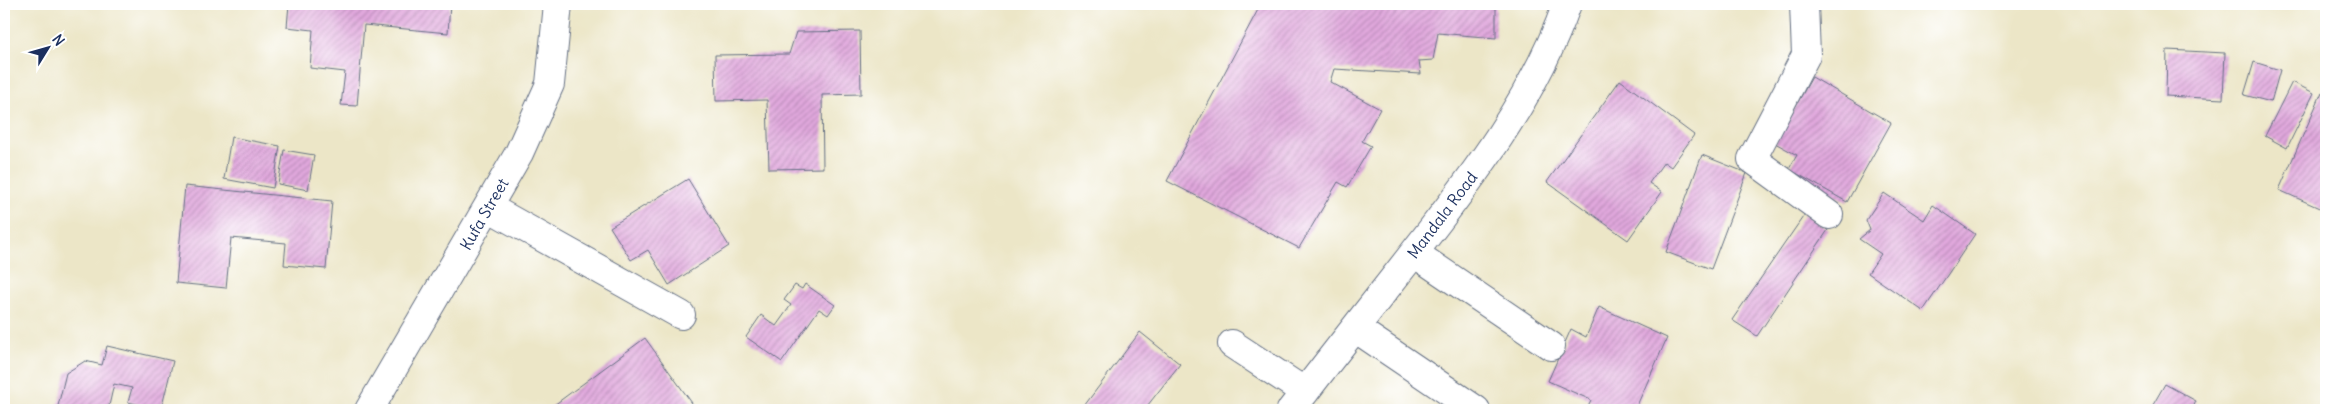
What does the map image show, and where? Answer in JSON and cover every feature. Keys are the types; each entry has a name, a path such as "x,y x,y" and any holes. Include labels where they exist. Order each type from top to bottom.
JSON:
{"street":[{"name":"Kufa Street","path":"369,410 519,153 550,84 558,4"},
{"name":"Mandala Road","path":"1298,401 1468,183 1524,100 1555,38 1566,4"},
{"path":"1804,4 1806,54 1752,159 1829,215"},
{"path":"488,207 681,315"},
{"path":"1414,253 1551,346"},
{"path":"1355,328 1476,410"},
{"path":"1232,344 1298,401"}],"building":[{"path":"289,4 450,4 448,33 364,25 357,106 341,105 345,72 310,68 313,30 287,27"},
{"path":"1261,4 1496,4 1496,38 1438,33 1433,60 1419,61 1421,74 1334,69 1330,82 1380,109 1362,141 1371,146 1347,187 1338,182 1299,248 1167,181"},
{"path":"860,31 861,94 822,95 823,168 769,169 767,100 716,101 715,55 789,54 796,32"},
{"path":"2167,50 2225,53 2223,99 2166,96"},
{"path":"2254,62 2280,70 2271,102 2244,95"},
{"path":"1812,77 1891,123 1847,202 1789,169 1797,155 1775,143"},
{"path":"1620,80 1694,135 1671,167 1664,162 1649,183 1662,192 1628,240 1547,182"},
{"path":"2292,82 2314,93 2287,148 2265,136"},
{"path":"2322,92 2326,94 2326,211 2279,190"},
{"path":"231,137 280,146 273,188 224,179"},
{"path":"284,150 314,155 308,190 278,184"},
{"path":"1702,155 1747,173 1711,269 1666,252"},
{"path":"688,179 729,246 669,285 648,250 631,260 610,227"},
{"path":"185,186 332,201 326,269 284,265 286,243 231,238 226,288 176,283"},
{"path":"1884,193 1924,220 1933,205 1975,234 1923,311 1868,273 1881,254 1859,239 1870,230 1866,220"},
{"path":"1805,214 1828,230 1757,336 1732,320"},
{"path":"805,284 835,305 828,315 819,309 782,362 746,337 761,315 776,326 791,305 784,300 795,285 802,289"},
{"path":"1599,307 1667,338 1635,410 1586,410 1591,400 1548,381 1571,329 1586,337"},
{"path":"1140,332 1180,364 1144,410 1081,410"},
{"path":"645,338 697,410 551,410 550,408"},
{"path":"107,346 173,361 161,410 128,402 132,388 114,384 108,410 57,410 66,373 85,361 102,365"},
{"path":"2165,384 2196,401 2192,410 2150,410"}]}
